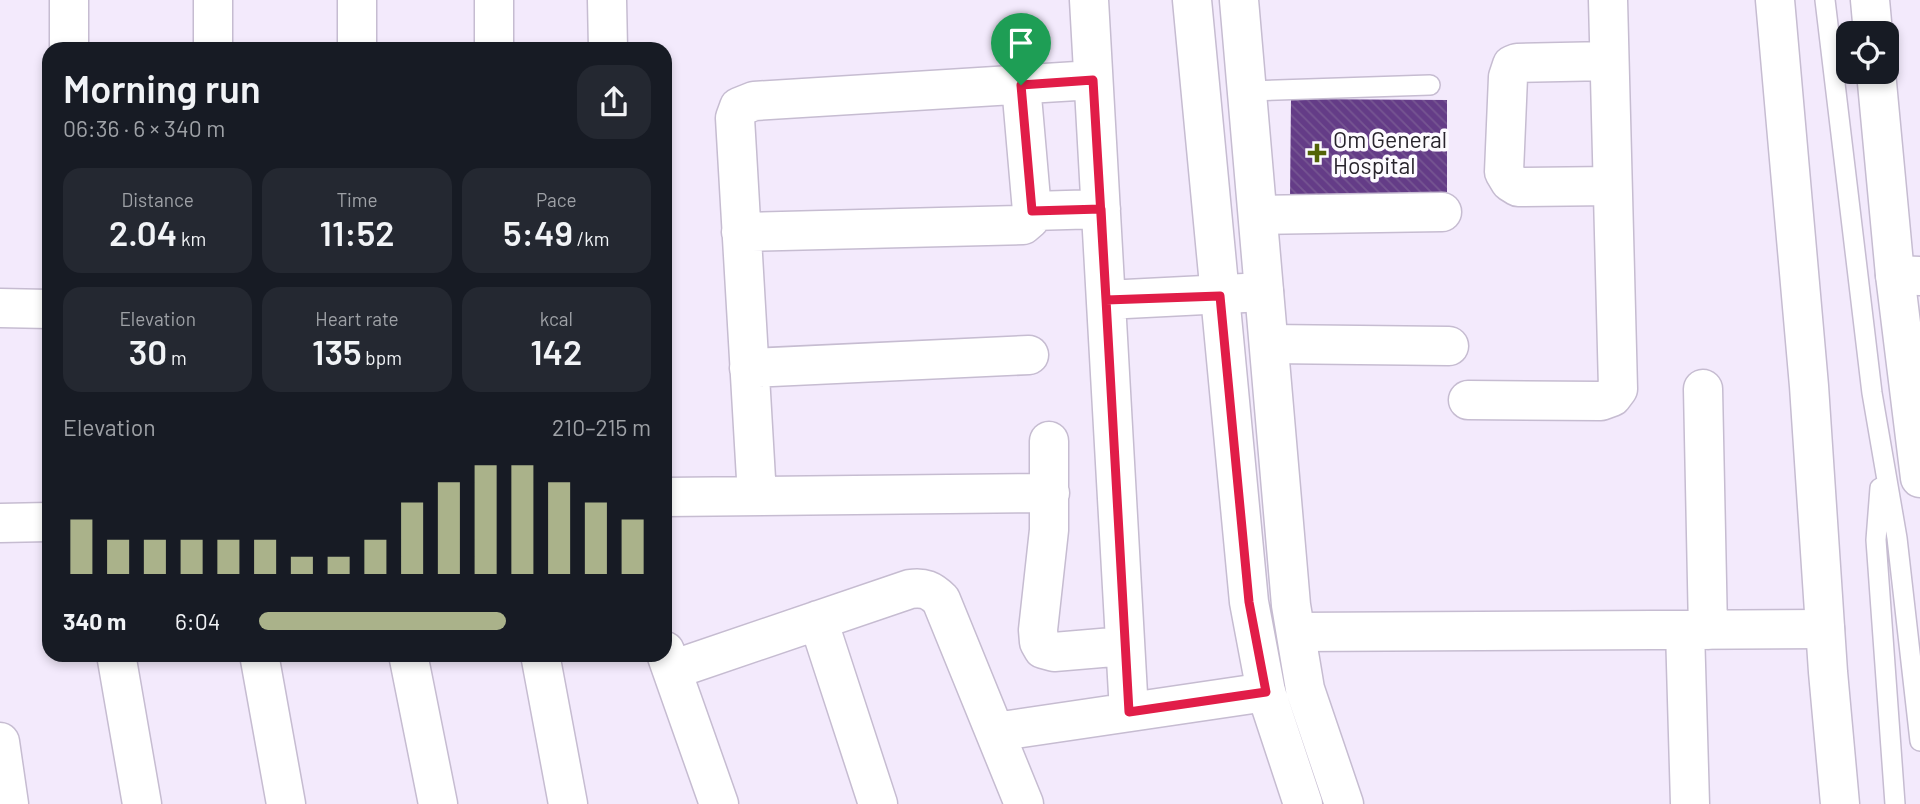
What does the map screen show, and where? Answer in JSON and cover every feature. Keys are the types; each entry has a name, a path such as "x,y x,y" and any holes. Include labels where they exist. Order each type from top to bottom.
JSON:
{"street":[{"path":"69,0 69,42"},
{"path":"213,0 213,42"},
{"path":"357,0 357,42"},
{"path":"494,0 494,42"},
{"path":"607,0 608,42"},
{"path":"1088,0 1129,712"},
{"path":"1192,0 1249,602 1266,692 1303,804"},
{"path":"1239,0 1291,605 1305,689 1340,803"},
{"path":"1468,400 1601,401 1612,397 1618,389 1608,0"},
{"path":"1775,0 1809,386 1840,804"},
{"path":"1870,0 1872,21"},
{"path":"1609,61 1512,65 1507,76 1504,172 1510,182 1518,187 1612,186"},
{"path":"757,496 735,118 739,107 754,101 1093,80"},
{"path":"1878,84 1907,276 1920,478"},
{"path":"741,232 1023,225 1030,219 1032,211 1021,85"},
{"path":"1032,211 1101,209"},
{"path":"1258,215 1442,212"},
{"path":"1106,300 1264,292"},
{"path":"0,308 42,309"},
{"path":"1269,344 1449,346"},
{"path":"749,368 1029,355"},
{"path":"1690,804 1703,389"},
{"path":"1049,441 1049,530 1039,642 1043,649 1054,652 1125,646"},
{"path":"672,497 1050,493"},
{"path":"0,523 42,522"},
{"path":"672,659 818,620 923,587 941,600 1024,804"},
{"path":"818,620 878,804"},
{"path":"1296,632 1825,629"},
{"path":"117,662 142,804"},
{"path":"260,662 286,804"},
{"path":"410,662 438,804"},
{"path":"541,662 568,804"},
{"path":"669,662 719,804"},
{"path":"995,732 1266,692"},
{"path":"0,742 9,804"}],"lane":[{"path":"1825,0 1882,455 1897,538 1920,741"},
{"path":"1247,90 1430,85"},
{"path":"1882,455 1877,540 1895,804"}],"building":[{"path":"1291,99 1447,100 1447,199 1290,198"}],"place":[{"name":"Om General Hospital","path":"1317,153"}],"route":[{"path":"1021,85 1032,211 1101,209 1125,646 1129,712 1266,692 1249,602 1220,296 1106,300 1101,209 1093,80 1021,85"}]}
